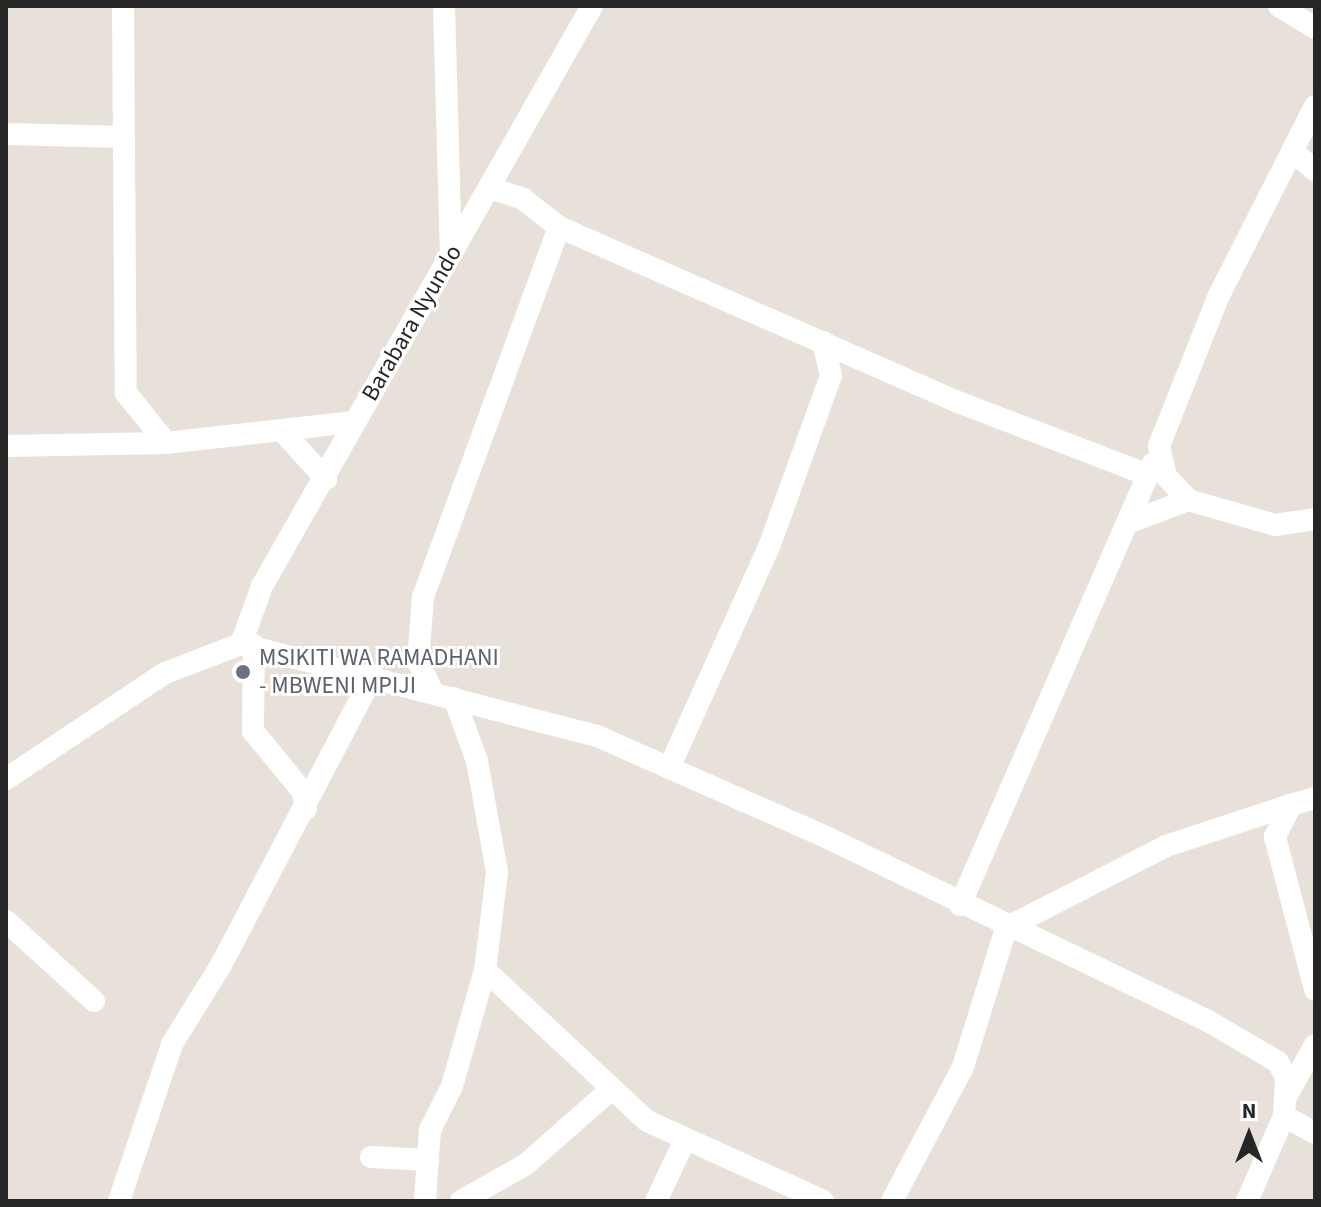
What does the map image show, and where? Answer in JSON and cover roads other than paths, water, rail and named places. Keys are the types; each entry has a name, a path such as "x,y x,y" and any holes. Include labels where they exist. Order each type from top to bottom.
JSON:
{"street":[{"path":"123,6 126,393 166,443"},
{"path":"444,6 451,252"},
{"name":"Barabara Nyundo","path":"306,809 303,792 253,731 247,644 262,586 326,479 354,422 592,6"},
{"path":"1279,6 1315,28"},
{"path":"960,905 1133,521 1219,295 1315,106"},
{"path":"6,134 124,137"},
{"path":"1292,151 1315,170"},
{"path":"490,188 523,199 559,227 823,342 1148,475"},
{"path":"425,1201 430,1130 452,1086 485,970 495,854 477,761 443,695 418,661 423,597 559,227"},
{"path":"823,342 831,376"},
{"path":"670,766 769,547 831,376 857,356"},
{"path":"6,446 166,443 285,434 354,422"},
{"path":"285,434 326,479"},
{"path":"1159,446 1161,465 1188,500 1275,525 1315,519"},
{"path":"1133,521 1188,500"},
{"path":"6,779 165,673 247,644 597,736 670,766 1006,928 1208,1021 1278,1062 1285,1096 1315,1133"},
{"path":"119,1201 172,1044 306,809 373,676"},
{"path":"892,1201 963,1067 1006,928 1166,846 1315,798"},
{"path":"1275,837 1291,805"},
{"path":"1257,818 1275,837 1315,990"},
{"path":"6,921 94,1001"},
{"path":"485,970 608,1092 685,1140 823,1201"},
{"path":"1247,1201 1285,1096 1311,1069 1315,1045"},
{"path":"461,1201 525,1165 608,1092"},
{"path":"656,1201 685,1140"},
{"path":"371,1157 428,1160"}],"place":[{"name":"MSIKITI WA RAMADHANI - MBWENI MPIJI","path":"243,672"}]}
